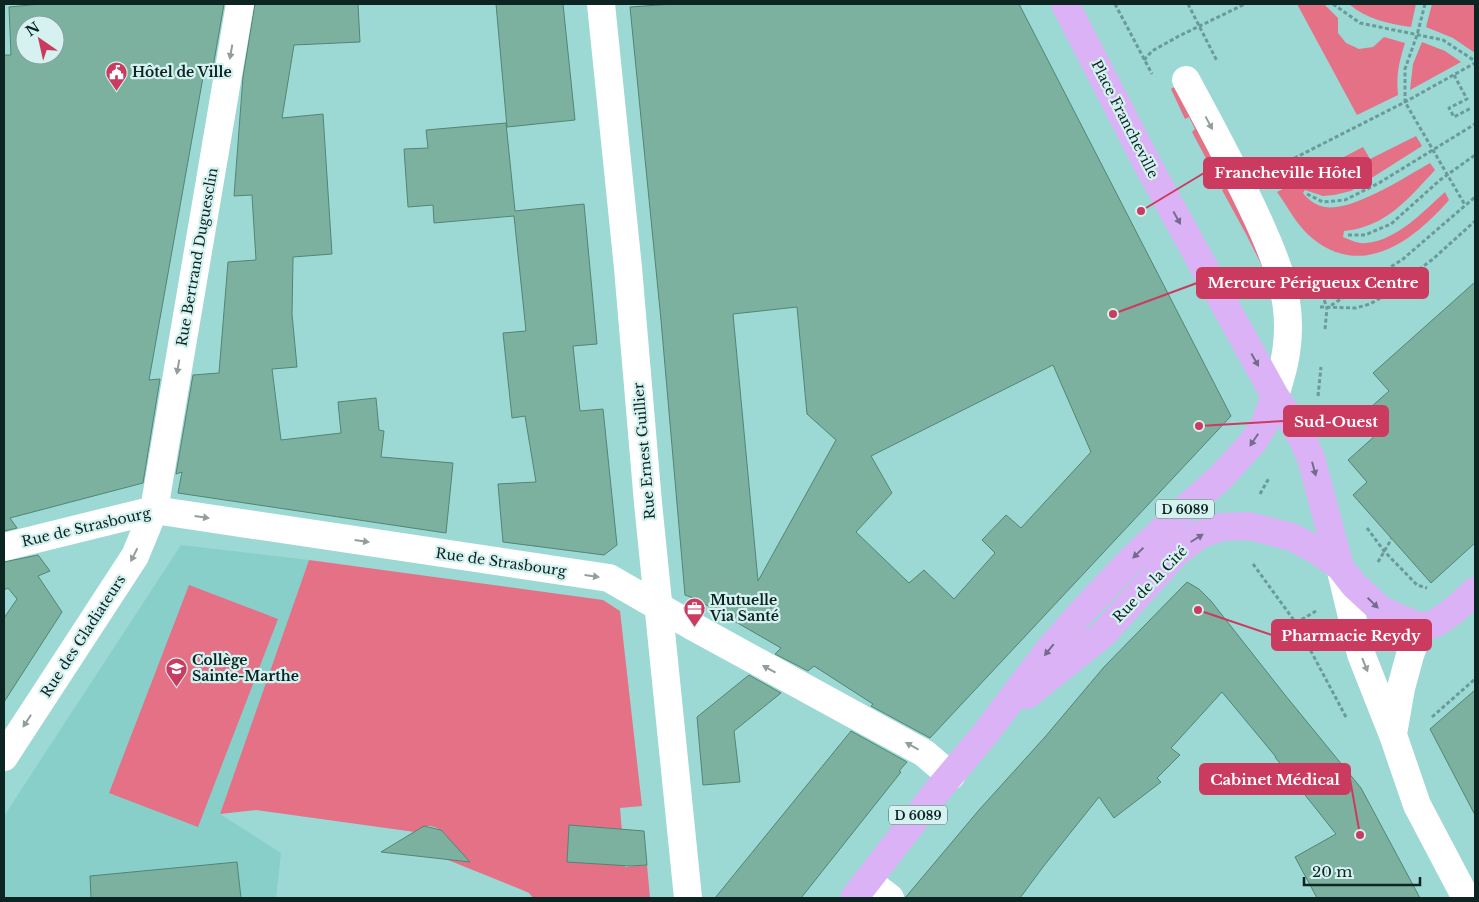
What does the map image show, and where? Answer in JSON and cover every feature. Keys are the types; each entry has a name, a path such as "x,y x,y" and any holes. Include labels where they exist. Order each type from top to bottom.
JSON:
{"main road":[{"name":"Place Francheville","path":"1065,4 1150,169 1275,396 1300,434 1311,458 1340,567 1354,585 1381,610 1420,627"},
{"name":"D 6089","path":"861,890 893,846 986,734 1048,651 1081,613 1132,560 1227,471 1254,442 1265,423 1275,396"},
{"name":"Rue de la Cité","path":"986,734 1032,691 1102,635 1176,553 1199,535 1221,527 1249,526 1292,537 1318,550 1340,567"},
{"path":"1420,627 1434,624 1452,612 1475,591"}],"street":[{"name":"Rue Bertrand Duguesclin","path":"154,510 240,4"},
{"name":"Rue Ernest Guillier","path":"602,4 628,268 648,503 688,898"},
{"path":"1186,80 1242,185 1271,249 1285,294 1288,332 1285,367 1275,396"},
{"name":"Rue de Strasbourg","path":"4,547 154,510 610,578 694,627 924,753 951,776"},
{"name":"Rue des Gladiateurs","path":"4,757 135,556 154,510"},
{"path":"1340,567 1361,654 1393,735 1417,806 1466,898"},
{"path":"1393,735 1401,688 1420,627"},
{"path":"861,890 890,898"}],"path":[{"path":"1188,4 1221,69"},
{"path":"1144,60 1152,52 1245,4"},
{"path":"1268,162 1272,170 1405,102 1475,62 1443,40 1360,23 1334,4"},
{"path":"1425,4 1405,69 1405,102 1465,205"},
{"path":"1454,75 1467,99 1449,108 1454,118 1471,108"},
{"path":"1307,194 1323,202 1345,200 1379,182 1475,124"},
{"path":"1348,235 1365,235 1391,224 1440,180 1475,155"},
{"path":"1327,308 1403,259 1475,197"},
{"path":"1327,308 1356,308 1370,304 1382,297 1433,259 1475,221"},
{"path":"1324,335 1327,308"},
{"path":"1318,398 1321,362"},
{"path":"1363,522 1384,551 1417,585 1434,590"},
{"path":"1376,565 1392,538"},
{"path":"1252,562 1296,623 1351,726"},
{"path":"1426,723 1475,679"}],"shaded area":[{"path":"1297,4 1324,4 1338,18 1338,33 1346,43 1359,49 1373,47 1384,37 1405,43 1398,69 1398,95 1357,115"},
{"path":"1349,4 1416,4 1411,27 1378,20"},
{"path":"1432,4 1475,4 1475,53 1453,38 1426,27"},
{"path":"1422,42 1445,51 1461,62 1410,90 1413,64"},
{"path":"1180,83 1243,205 1268,278 1222,190 1226,188 1221,178 1217,179 1192,132 1195,129 1189,117 1185,119 1171,89"},
{"path":"1416,136 1422,146 1351,191 1323,196 1305,190 1303,193 1312,202 1325,207 1350,204 1379,192 1430,163 1435,170 1395,210 1372,224 1344,231 1343,237 1360,243 1377,241 1388,237 1409,224 1445,192 1449,200 1435,215 1404,241 1386,250 1369,255 1350,255 1331,250 1307,233 1297,222 1277,192 1363,147 1370,159"},
{"name":"Collège Sainte-Marthe","path":"181,545 309,560 220,814 281,853 276,898 4,898 4,816"},
{"path":"309,560 603,600 620,611 642,806 620,808 625,867 647,865 650,898 533,898 529,893 448,860 451,848 446,835 439,829 431,826 425,826 415,832 256,810 220,814"},
{"path":"189,585 278,619 198,827 109,793"}],"building":[{"path":"40,4 224,4 213,67 205,66 149,380 160,379 143,483 10,518 17,528 4,531 4,55 11,55 9,7"},
{"path":"255,4 358,4 360,42 294,45 282,118 323,114 332,254 293,257 292,314 297,367 272,369 281,440 341,433 338,402 376,398 379,430 384,431 381,457 453,463 446,533 178,493 182,472 176,474 193,375 219,373 228,262 256,260 252,195 234,196 243,77"},
{"path":"496,4 563,4 575,120 507,127"},
{"path":"673,4 1019,4 1231,416 930,738 871,706 873,704 814,666 808,671 775,654 781,648 696,599 685,595 661,320 630,7","holes":["797,307 807,414 836,440 758,581 733,314","1053,365 1091,452 1021,528 1006,515 982,540 995,553 954,599 924,570 909,583 856,532 892,493 871,456"]},
{"path":"506,123 515,211 584,204 597,344 573,346 580,411 603,409 617,545 604,555 503,542 498,484 536,482 525,416 512,418 503,333 526,331 514,216 434,223 433,205 408,207 404,149 428,148 426,130"},
{"path":"1475,282 1475,543 1431,583 1353,495 1367,482 1348,460 1377,434 1361,416 1389,391 1373,373"},
{"path":"38,555 50,571 38,576 62,612 4,702 4,618 17,599 8,588 4,590 4,562"},
{"path":"1187,582 1199,589 1211,601 1361,788 1420,898 1317,898 1295,857 1336,834 1222,692 1171,748 1180,755 1157,778 1161,782 1114,818 1099,797 1020,898 905,898 1104,667"},
{"path":"749,675 781,693 734,731 740,782 703,785 697,717"},
{"path":"1475,690 1475,815 1430,729"},
{"path":"851,731 907,762 801,898 715,898"},
{"path":"569,825 644,831 647,865 630,866 567,862"},
{"path":"424,826 441,830 470,862 381,852"},
{"path":"237,862 241,898 91,898 90,876"}],"place":[{"name":"Hôtel de Ville","path":"116,91"},
{"name":"Francheville Hôtel","path":"1141,211"},
{"name":"Mercure Périgueux Centre","path":"1113,314"},
{"name":"Sud-Ouest","path":"1199,426"},
{"name":"Pharmacie Reydy","path":"1198,610"},
{"name":"Mutuelle Via Santé","path":"694,627"},
{"name":"Collège Sainte-Marthe","path":"176,687"},
{"name":"Cabinet Médical","path":"1360,835"}]}
